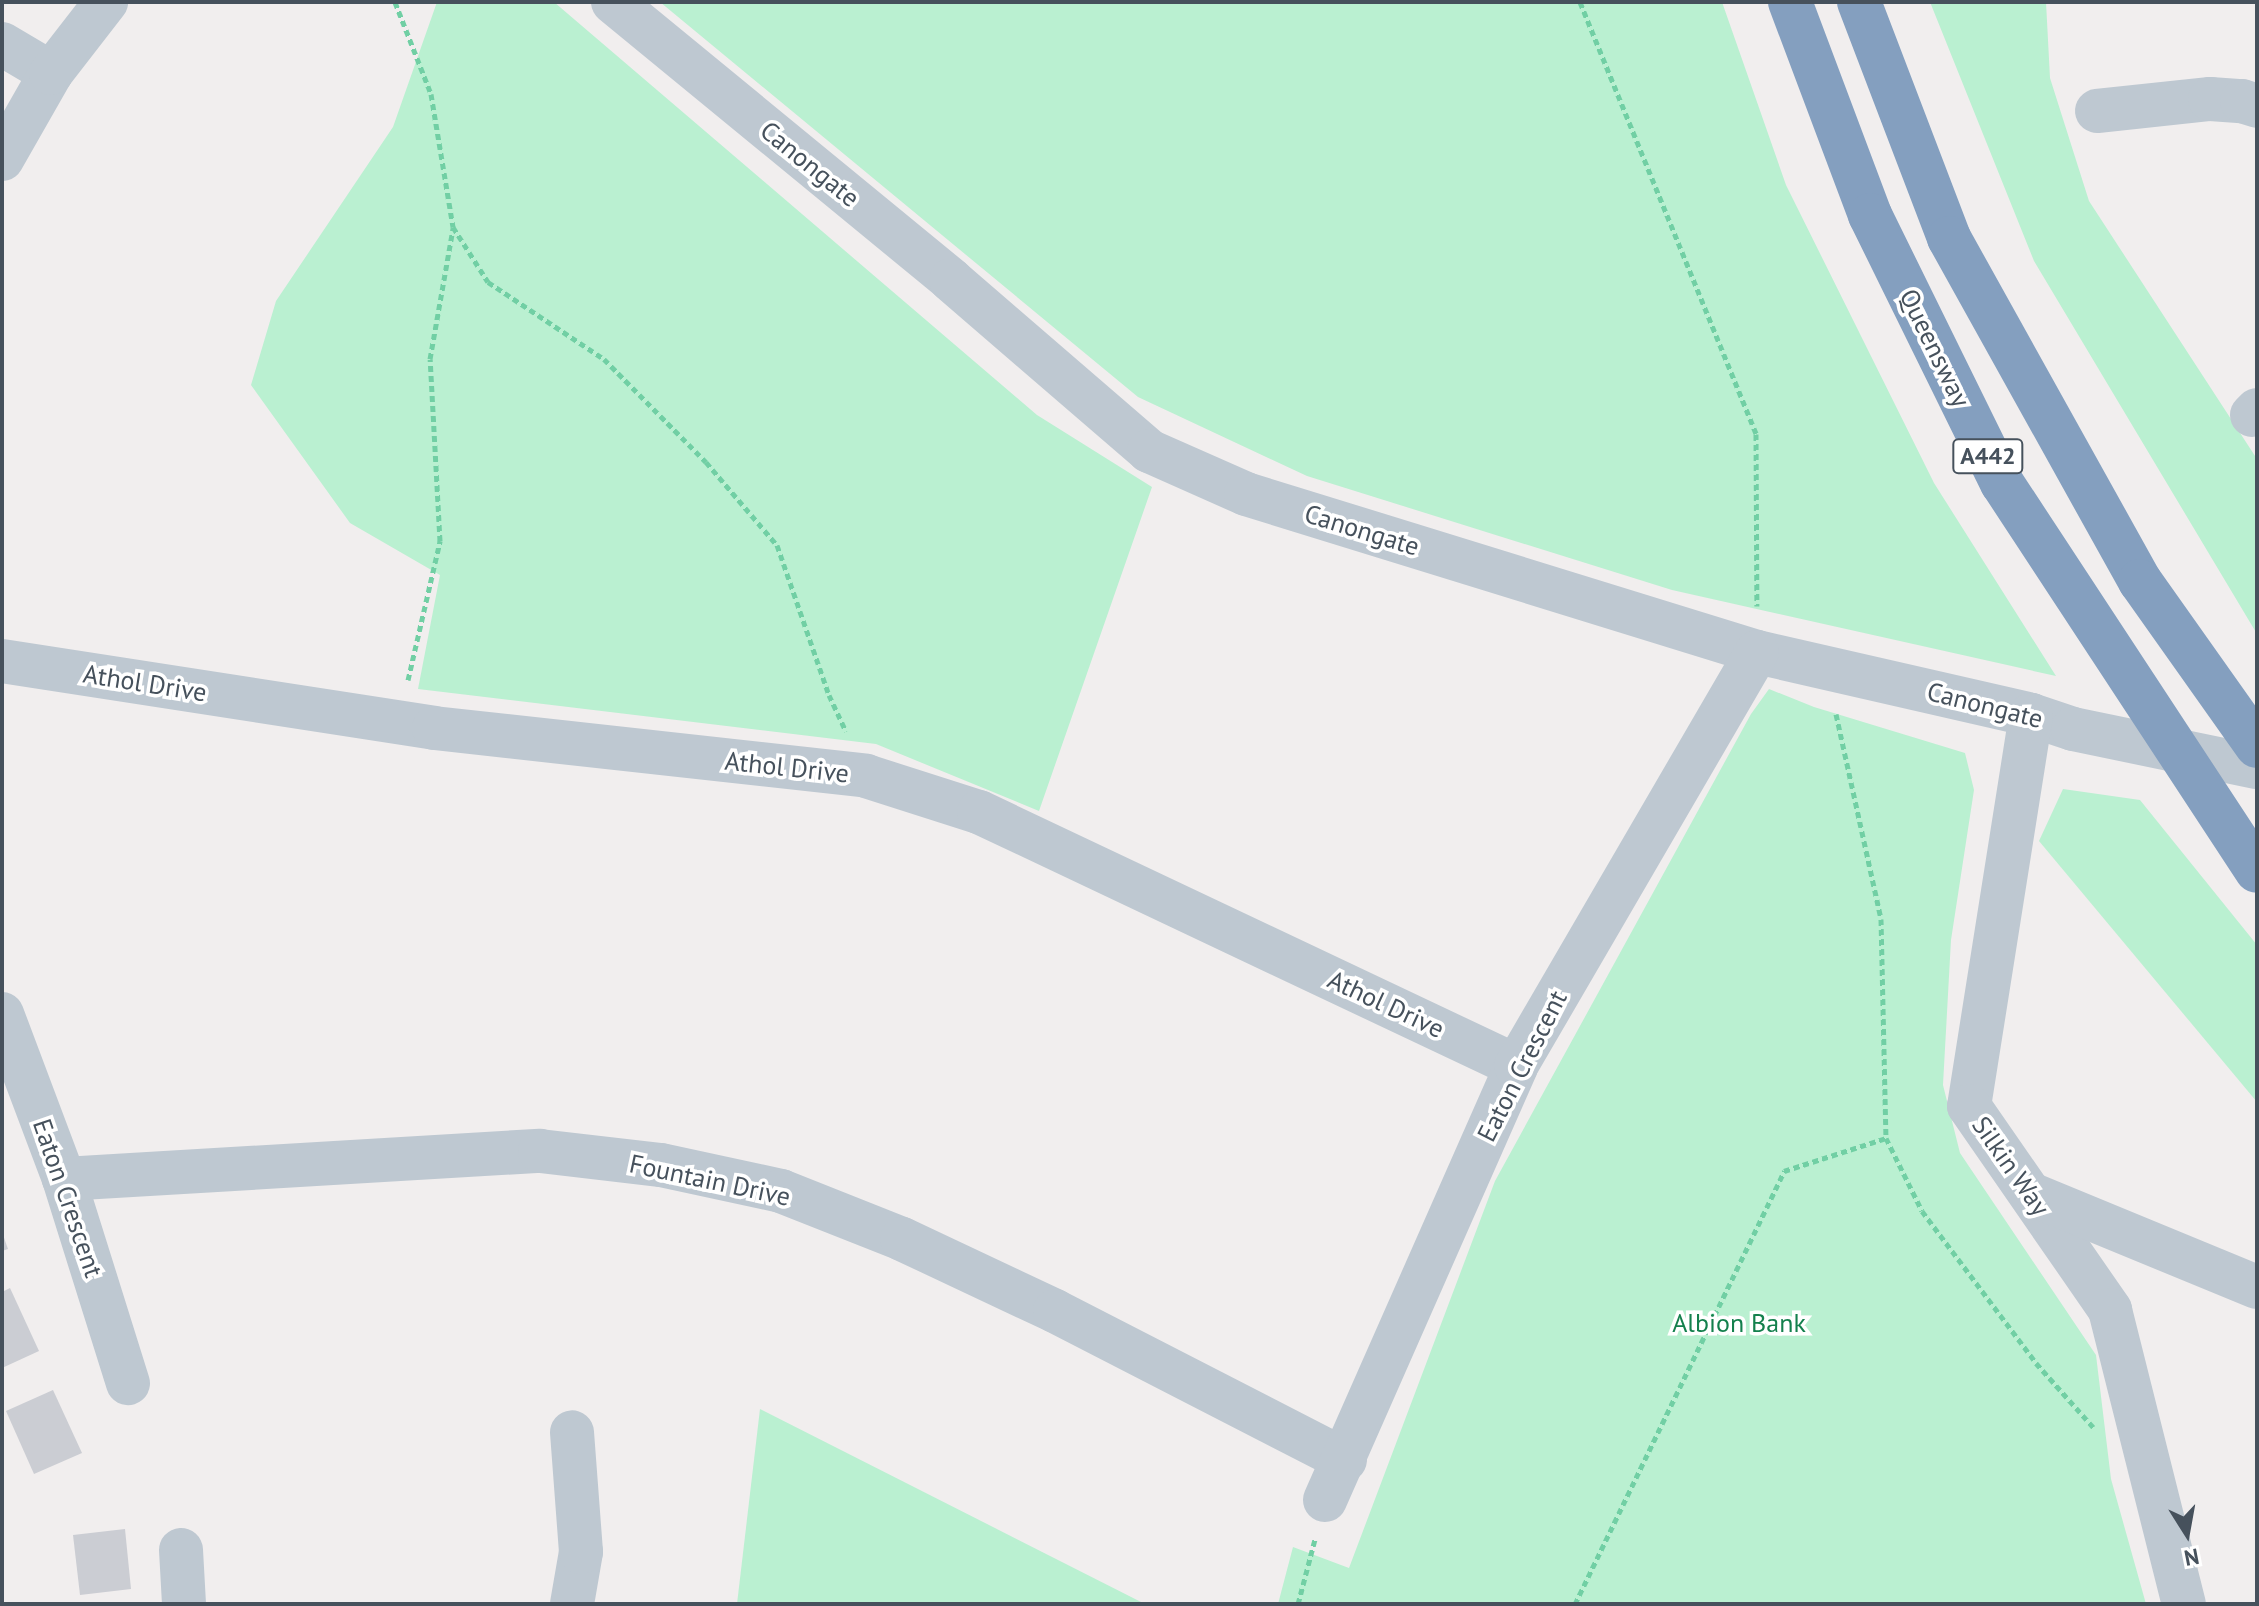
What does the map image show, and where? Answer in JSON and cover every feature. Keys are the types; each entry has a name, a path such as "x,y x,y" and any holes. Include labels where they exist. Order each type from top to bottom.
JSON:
{"highway":[{"name":"Queensway","path":"1790,2 1870,215 2002,483 2257,871"},
{"name":"A442","path":"1859,2 1949,238 2140,581 2257,746"}],"street":[{"path":"2,159 51,73 106,2"},
{"name":"Canongate","path":"613,2 1040,355 1149,451 1246,494 1757,652 2031,715 2073,729 2257,767"},
{"path":"2,44 51,73"},
{"path":"2097,111 2179,100 2242,101 2257,106"},
{"name":"Eaton Crescent","path":"1325,1500 1516,1066 1757,652"},
{"name":"Athol Drive","path":"2,661 398,723 866,776 979,812 1516,1066"},
{"name":"Silkin Way","path":"2031,715 1969,1106 2110,1310 2184,1604"},
{"name":"Eaton Crescent","path":"2,1014 64,1179 128,1383"},
{"name":"Fountain Drive","path":"64,1179 540,1151 661,1165 781,1191 902,1239 1055,1311 1345,1460"},
{"path":"2031,1194 2257,1287"},
{"path":"572,1432 581,1552 572,1604"},
{"path":"181,1550 184,1604"}],"path":[{"path":"395,2 431,94 453,227 430,359 440,541 398,723"},
{"path":"1580,2 1756,434 1757,652"},
{"path":"453,227 488,282 604,359 706,462 777,545 829,695 866,776"},
{"path":"1575,1604 1784,1171 1886,1138"},
{"path":"1298,1604 1325,1500"}],"green space":[{"path":"437,2 554,2 1037,415 1152,487 1039,811 876,744 418,689 440,575 350,523 251,385 276,301 393,127"},
{"path":"660,2 1722,2 1786,185 1934,483 2056,676 1672,590 1307,476 1138,397"},
{"path":"1930,2 2046,2 2050,78 2089,201 2257,459 2257,634 2034,261"},
{"name":"Albion Bank","path":"1769,689 1814,707 1965,753 1974,790 1951,940 1943,1085 1960,1153 2096,1355 2111,1479 2146,1604 1278,1604 1293,1547 1349,1568 1495,1181 1751,714"},
{"path":"2063,789 2140,800 2257,945 2257,1102 2039,841"},
{"path":"760,1409 1145,1604 737,1604"}],"building":[{"path":"2,1232 8,1249 2,1251"},
{"path":"10,1288 39,1351 2,1368 2,1292"},
{"path":"53,1390 82,1453 34,1474 6,1411"},
{"path":"125,1529 131,1589 80,1595 73,1535"}]}
